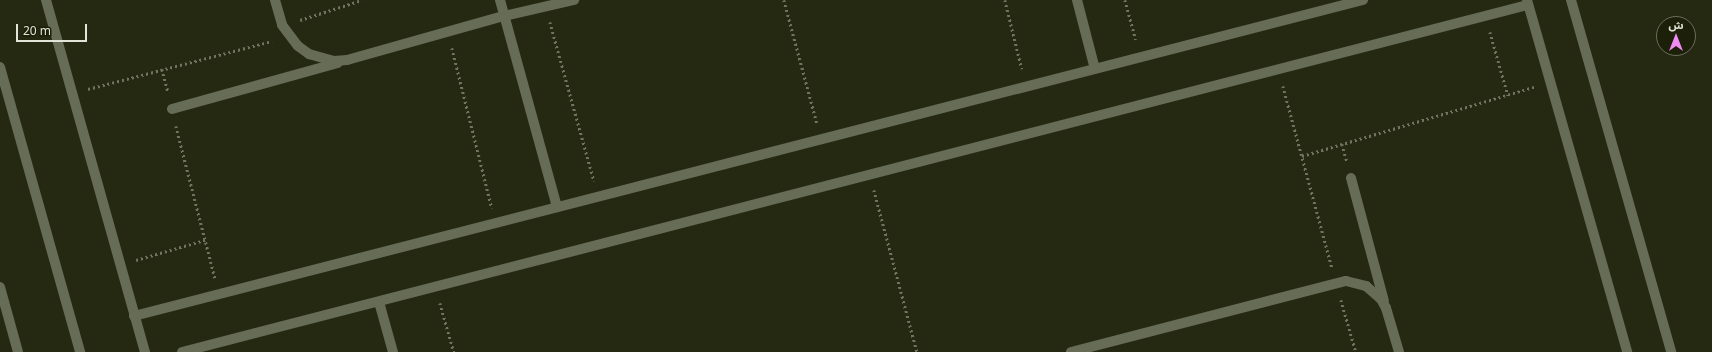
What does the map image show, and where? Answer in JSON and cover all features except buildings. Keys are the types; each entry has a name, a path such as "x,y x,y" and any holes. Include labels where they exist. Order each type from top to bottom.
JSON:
{"street":[{"path":"46,0 145,352"},
{"path":"274,0 282,25 288,37 309,54 334,61 347,60"},
{"path":"500,0 557,208"},
{"path":"172,109 347,60 448,34 504,16 574,0"},
{"path":"1077,0 1095,69"},
{"path":"134,316 1363,0"},
{"path":"1571,0 1671,352"},
{"path":"182,352 1279,70 1486,16 1527,3 1627,352"},
{"path":"0,67 80,352"},
{"path":"1351,178 1399,352"},
{"path":"1071,352 1336,282 1346,281 1366,286 1381,299 1386,308"},
{"path":"0,287 18,352"},
{"path":"379,302 393,352"}],"path":[{"path":"282,25 362,0"},
{"path":"784,0 821,140"},
{"path":"1005,0 1027,86"},
{"path":"1125,0 1141,57"},
{"path":"547,7 598,197"},
{"path":"1486,16 1508,95"},
{"path":"448,34 496,223"},
{"path":"72,93 288,37"},
{"path":"162,70 218,294"},
{"path":"1279,70 1356,352"},
{"path":"1302,156 1550,82"},
{"path":"870,175 917,352"},
{"path":"120,265 205,240"},
{"path":"436,287 454,352"}]}
